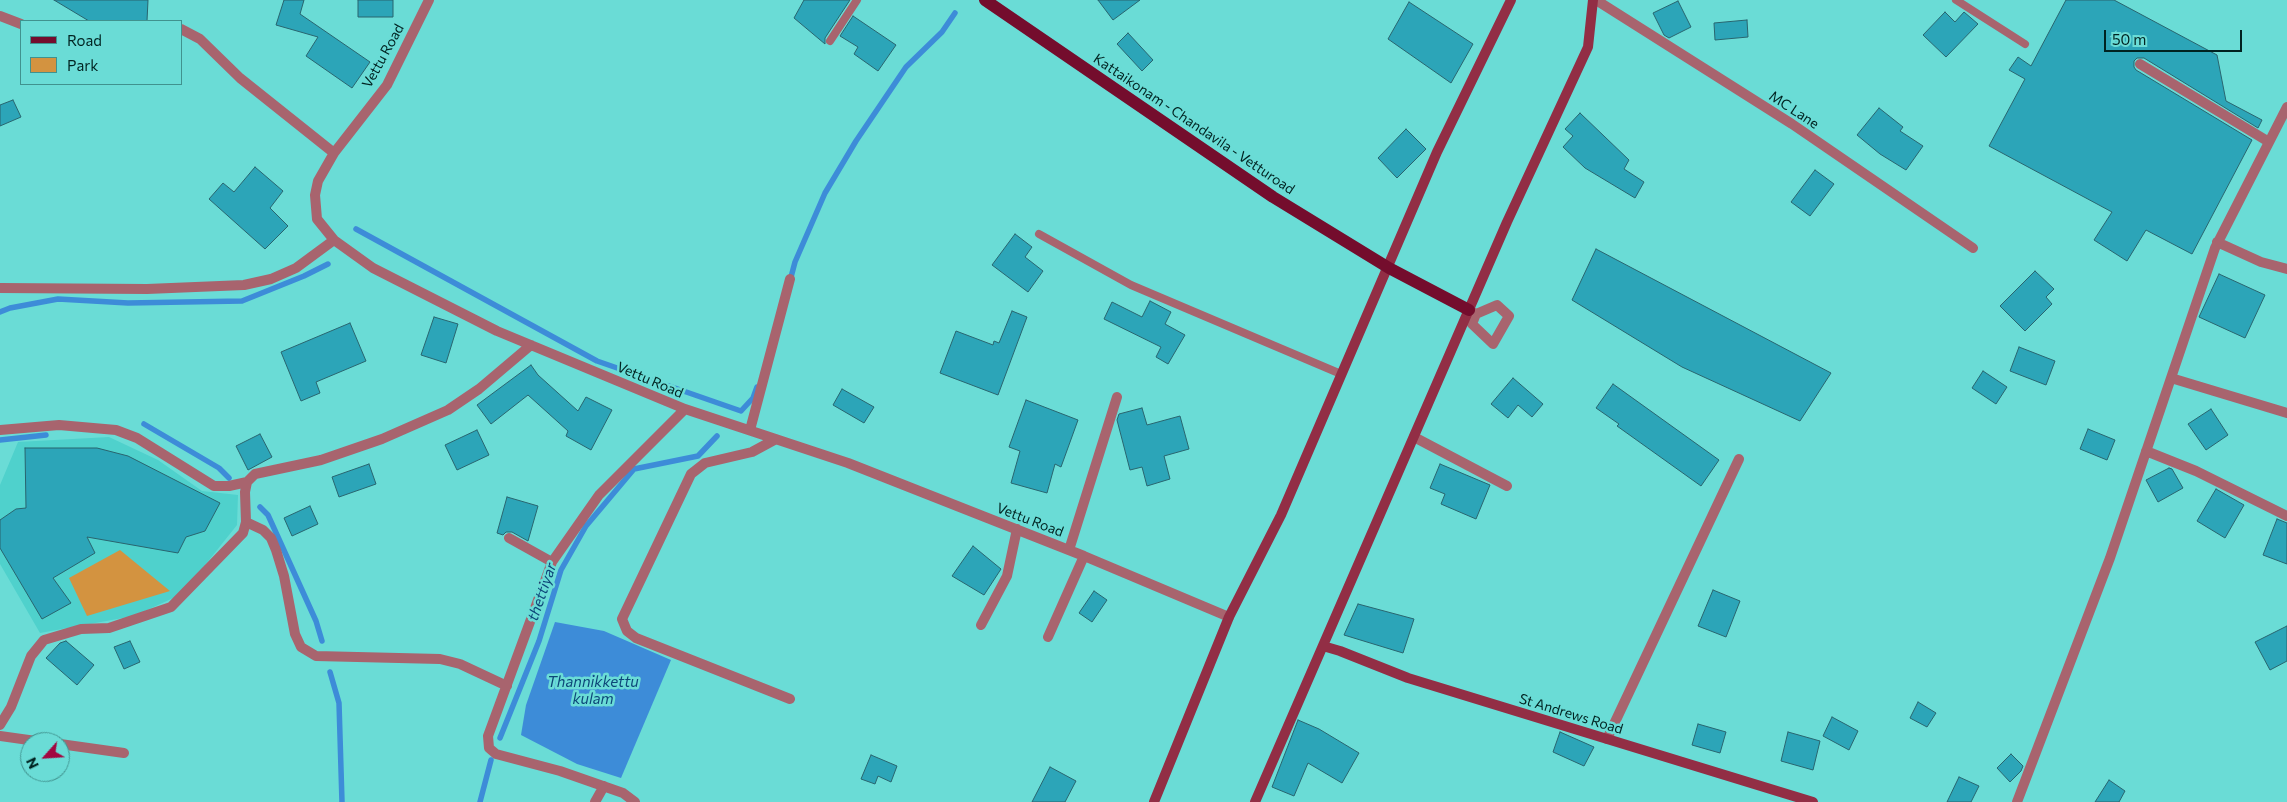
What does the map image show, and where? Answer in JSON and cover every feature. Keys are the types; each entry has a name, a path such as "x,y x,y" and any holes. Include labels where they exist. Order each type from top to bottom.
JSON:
{"main road":[{"name":"Kattaikonam - Chandavila - Vetturoad","path":"985,0 1273,197 1389,268 1472,312"}],"street":[{"name":"Vettu Road","path":"429,0 387,85 334,153 318,181 315,207 317,219 334,240 373,268 497,331 685,409 848,463 1017,529 1229,617"},
{"path":"1154,802 1229,617 1281,515 1341,374 1389,268 1437,152 1512,0"},
{"path":"1255,802 1414,437 1472,312 1588,47 1594,0"},
{"name":"MC Lane","path":"1594,0 1784,119 1973,248"},
{"path":"0,16 20,24"},
{"path":"182,30 200,39 240,78 334,153"},
{"path":"2140,64 2269,142"},
{"path":"2017,802 2110,558 2217,242 2287,107"},
{"path":"0,288 147,289 244,285 271,279 296,268 334,240"},
{"path":"2217,242 2262,262 2287,269"},
{"path":"750,430 790,279"},
{"path":"0,430 59,426 116,430 137,438 214,486 229,486 247,482 255,474 321,460 382,439 448,410 478,389 531,345"},
{"path":"2171,378 2287,413"},
{"path":"1069,550 1117,397"},
{"path":"635,802 623,793 604,786 560,771 496,754 490,748 488,736 508,686 552,562 598,495 685,409"},
{"path":"1414,437 1507,486"},
{"path":"776,439 752,452 705,462 691,474 622,619 627,632 636,638 790,699"},
{"path":"2146,451 2196,471 2287,516"},
{"path":"1607,739 1739,459"},
{"path":"0,725 11,707 31,656 44,640 81,629 109,628 171,607 243,533 246,522 245,492 247,482"},
{"path":"246,522 263,530 271,538 276,550 294,634 301,647 316,656 440,659 460,664 508,686"},
{"path":"981,625 1007,576 1017,529"},
{"path":"509,538 552,562"},
{"path":"1048,637 1084,556"},
{"name":"St Andrews Road","path":"1323,646 1408,678 1813,802"},
{"path":"0,736 20,739"},
{"path":"70,745 124,753"},
{"path":"595,802 604,786"}],"lane":[{"path":"830,41 857,0"},
{"path":"1956,0 2025,44"},
{"path":"1039,234 1131,285 1341,374"}],"shaded area":[{"path":"109,437 158,460 202,491 238,495 237,525 182,594 134,616 40,633 0,564 0,485 18,442"}],"green space":[{"path":"120,550 170,591 87,616 69,578"}],"water":[{"name":"Thannikkettu kulam","path":"555,622 604,631 671,660 621,778 577,764 521,735 526,705"}],"building":[{"path":"54,0 148,0 147,20 87,20"},
{"path":"284,0 304,0 300,14 370,62 352,88 306,56 318,37 276,25"},
{"path":"358,0 393,0 393,17 358,17"},
{"path":"804,0 850,0 825,38 825,44 794,18"},
{"path":"1098,0 1140,0 1113,20"},
{"path":"2066,0 2114,0 2217,55 2226,101 2262,120 2258,128 2144,58 2137,58 2134,61 2136,70 2252,140 2192,254 2146,230 2127,261 2094,240 2112,212 1989,146 2025,79 2009,70 2018,57 2031,66"},
{"path":"1678,1 1691,27 1669,38 1664,35 1653,13"},
{"path":"1409,2 1473,44 1451,83 1388,39"},
{"path":"1945,12 1955,22 1964,12 1978,24 1946,57 1923,35"},
{"path":"853,16 896,45 878,71 854,54 858,47 840,36"},
{"path":"1747,20 1748,37 1715,40 1714,23"},
{"path":"1128,33 1153,60 1142,71 1117,44"},
{"path":"13,100 21,117 0,126 0,105"},
{"path":"1879,108 1903,127 1900,131 1923,146 1906,170 1880,154 1857,135"},
{"path":"1580,113 1629,160 1624,169 1644,182 1635,198 1585,168 1563,147 1573,136 1565,129"},
{"path":"1406,129 1426,149 1397,178 1378,158"},
{"path":"255,167 283,191 270,208 288,226 265,249 209,199 223,183 234,192"},
{"path":"1815,170 1834,184 1810,216 1791,202"},
{"path":"1015,234 1032,247 1025,257 1043,271 1028,292 992,265"},
{"path":"1596,249 1831,373 1800,421 1682,367 1572,300"},
{"path":"2035,271 2054,289 2046,297 2052,304 2025,331 2000,306"},
{"path":"2219,274 2265,295 2245,338 2199,317"},
{"path":"1150,301 1171,312 1165,324 1185,335 1168,364 1156,357 1161,347 1104,319 1112,302 1142,317"},
{"path":"1012,311 1027,317 998,395 940,373 956,331 993,345 994,341 999,343"},
{"path":"434,317 458,324 446,363 421,355"},
{"path":"350,323 366,361 316,382 320,393 301,401 281,352"},
{"path":"2019,347 2055,361 2046,385 2010,371"},
{"path":"531,365 538,375 578,411 586,397 612,410 591,450 566,436 568,431 528,395 491,424 477,405"},
{"path":"1983,371 2007,387 1996,404 1972,388"},
{"path":"1513,378 1543,404 1532,417 1518,405 1508,418 1491,404"},
{"path":"1613,384 1719,460 1701,486 1617,426 1619,424 1596,408"},
{"path":"842,389 874,407 864,423 833,405"},
{"path":"1026,400 1078,420 1061,467 1055,464 1047,493 1011,483 1020,451 1009,447"},
{"path":"1142,408 1147,425 1180,416 1189,449 1164,456 1170,479 1147,486 1142,467 1130,470 1117,420 1119,414"},
{"path":"2211,409 2228,435 2206,450 2188,424"},
{"path":"2088,429 2115,440 2107,460 2080,449"},
{"path":"477,430 489,455 457,470 445,445"},
{"path":"260,434 272,457 248,470 236,446"},
{"path":"25,448 97,448 128,456 220,503 205,531 186,537 178,553 87,537 95,553 53,578 71,603 42,619 0,548 0,520 16,509 26,508"},
{"path":"369,464 376,484 339,497 332,477"},
{"path":"1440,464 1490,485 1476,519 1441,504 1445,494 1430,488"},
{"path":"2169,468 2172,469 2183,488 2158,502 2146,480"},
{"path":"2216,489 2244,505 2225,538 2197,521"},
{"path":"507,497 538,506 528,541 512,532 506,532 503,535 497,533"},
{"path":"310,506 318,524 292,536 284,518"},
{"path":"2277,519 2287,523 2287,564 2263,555"},
{"path":"973,546 1001,569 984,595 952,576"},
{"path":"1713,590 1740,601 1726,637 1698,626"},
{"path":"1094,591 1107,600 1092,622 1079,613"},
{"path":"1358,604 1414,619 1403,653 1344,635"},
{"path":"2287,626 2287,661 2270,670 2255,642"},
{"path":"66,641 94,665 77,685 46,658 60,643"},
{"path":"130,641 140,662 124,669 114,647"},
{"path":"1918,702 1936,713 1927,727 1910,718"},
{"path":"1832,717 1858,731 1849,750 1823,736"},
{"path":"1298,720 1319,729 1359,753 1342,783 1308,763 1294,796 1272,787"},
{"path":"1698,724 1726,732 1720,753 1692,745"},
{"path":"1560,732 1594,747 1584,766 1553,752"},
{"path":"1788,732 1820,741 1813,770 1781,761"},
{"path":"2011,754 2023,766 2021,771 2010,782 1997,768"},
{"path":"871,755 897,766 891,782 878,776 875,784 861,779"},
{"path":"1050,767 1076,781 1065,802 1032,802"},
{"path":"1959,777 1979,786 1971,802 1947,802"},
{"path":"2109,780 2125,791 2119,802 2095,802"}],"waterway":[{"path":"790,281 795,262 825,193 856,141 906,67 942,32 955,13"},
{"path":"356,229 597,361 741,411 753,398 757,387"},
{"path":"0,312 10,308 58,299 128,303 242,301 304,276 328,264"},
{"path":"144,424 219,468 229,478"},
{"path":"0,440 46,435"},
{"name":"thettiyar","path":"500,738 539,641 561,570 586,526 634,469 698,456 717,436"},
{"path":"260,507 268,515 316,621 322,641"},
{"path":"330,672 339,703 342,802"},
{"name":"thettiyar","path":"480,802 491,760"}]}
